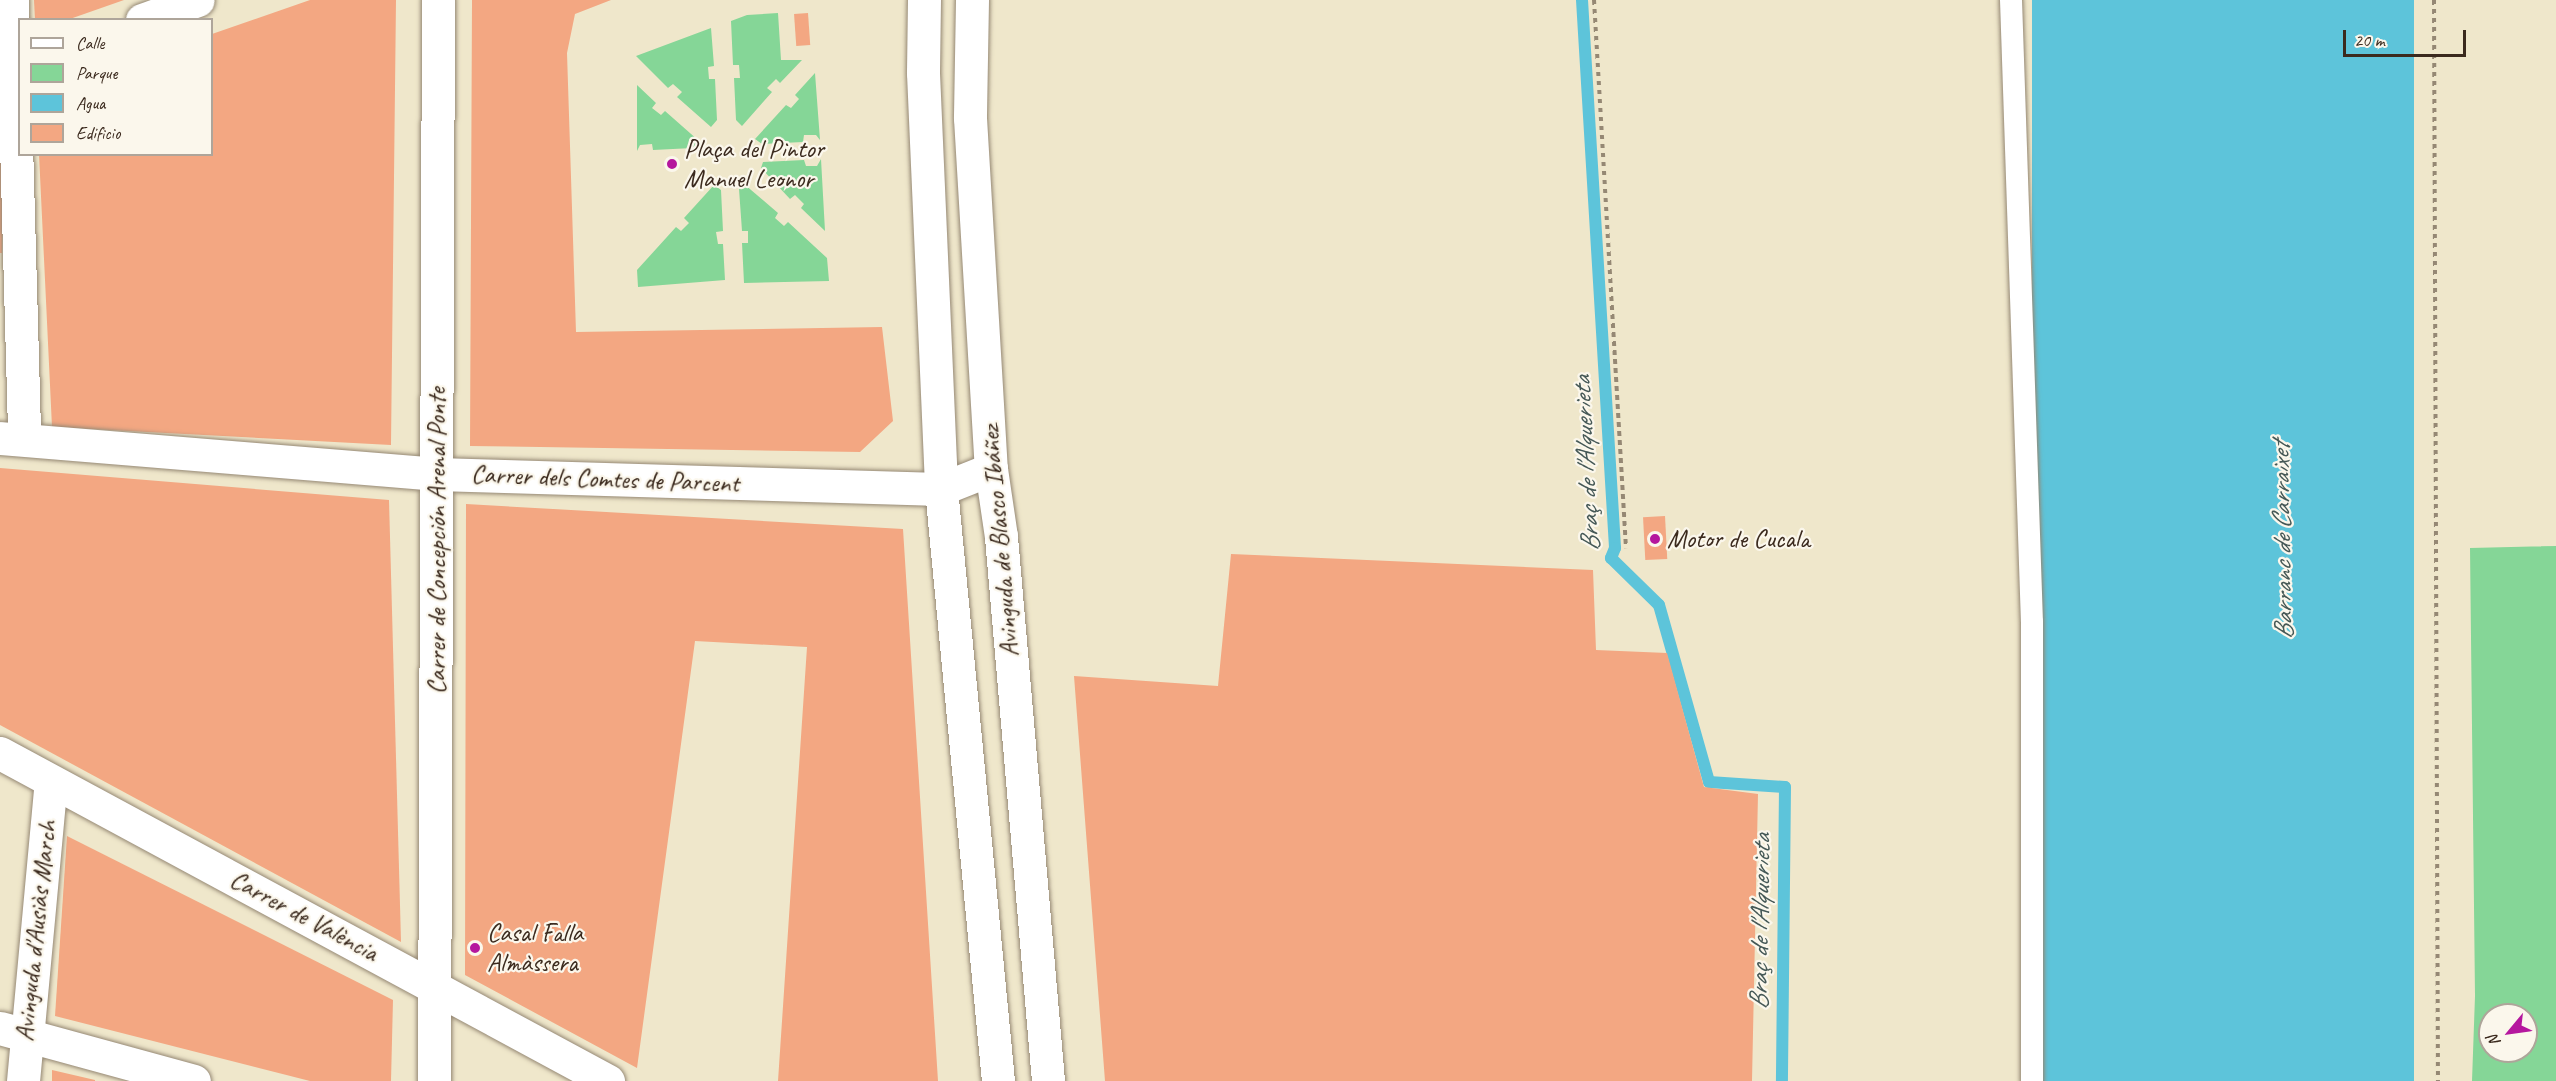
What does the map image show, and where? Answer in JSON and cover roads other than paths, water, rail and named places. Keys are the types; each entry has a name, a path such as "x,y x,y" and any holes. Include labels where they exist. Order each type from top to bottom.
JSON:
{"street":[{"path":"12,0 12,438"},
{"path":"148,18 198,0"},
{"name":"Carrer de Concepción Arenal Ponte","path":"434,1081 438,0"},
{"name":"Avinguda de Blasco Ibáñez","path":"924,0 923,73 941,489 998,1081"},
{"name":"Avinguda de Blasco Ibáñez","path":"972,0 970,118 991,469 1001,537 1048,1081"},
{"name":"Carrer dels Comtes de Parcent","path":"12,438 437,474 941,489 991,469"},
{"name":"Carrer de València","path":"0,753 608,1081"},
{"name":"Avinguda d'Ausiàs March","path":"23,1081 12,1032 51,781"},
{"path":"12,1032 194,1081"}],"lane":[{"path":"2011,0 2032,622 2032,1081"}],"water":[{"name":"Barranc de Carraixet","path":"2032,0 2414,0 2414,1081 2032,1081"}],"waterway":[{"name":"Braç de l'Alquerieta","path":"1582,0 1615,548 1611,558 1659,605 1709,782 1785,787 1782,1081"}],"place":[{"name":"Plaça del Pintor Manuel Leonor","path":"672,164"},
{"name":"Motor de Cucala","path":"1655,539"},
{"name":"Casal Falla Almàssera","path":"475,948"}]}
